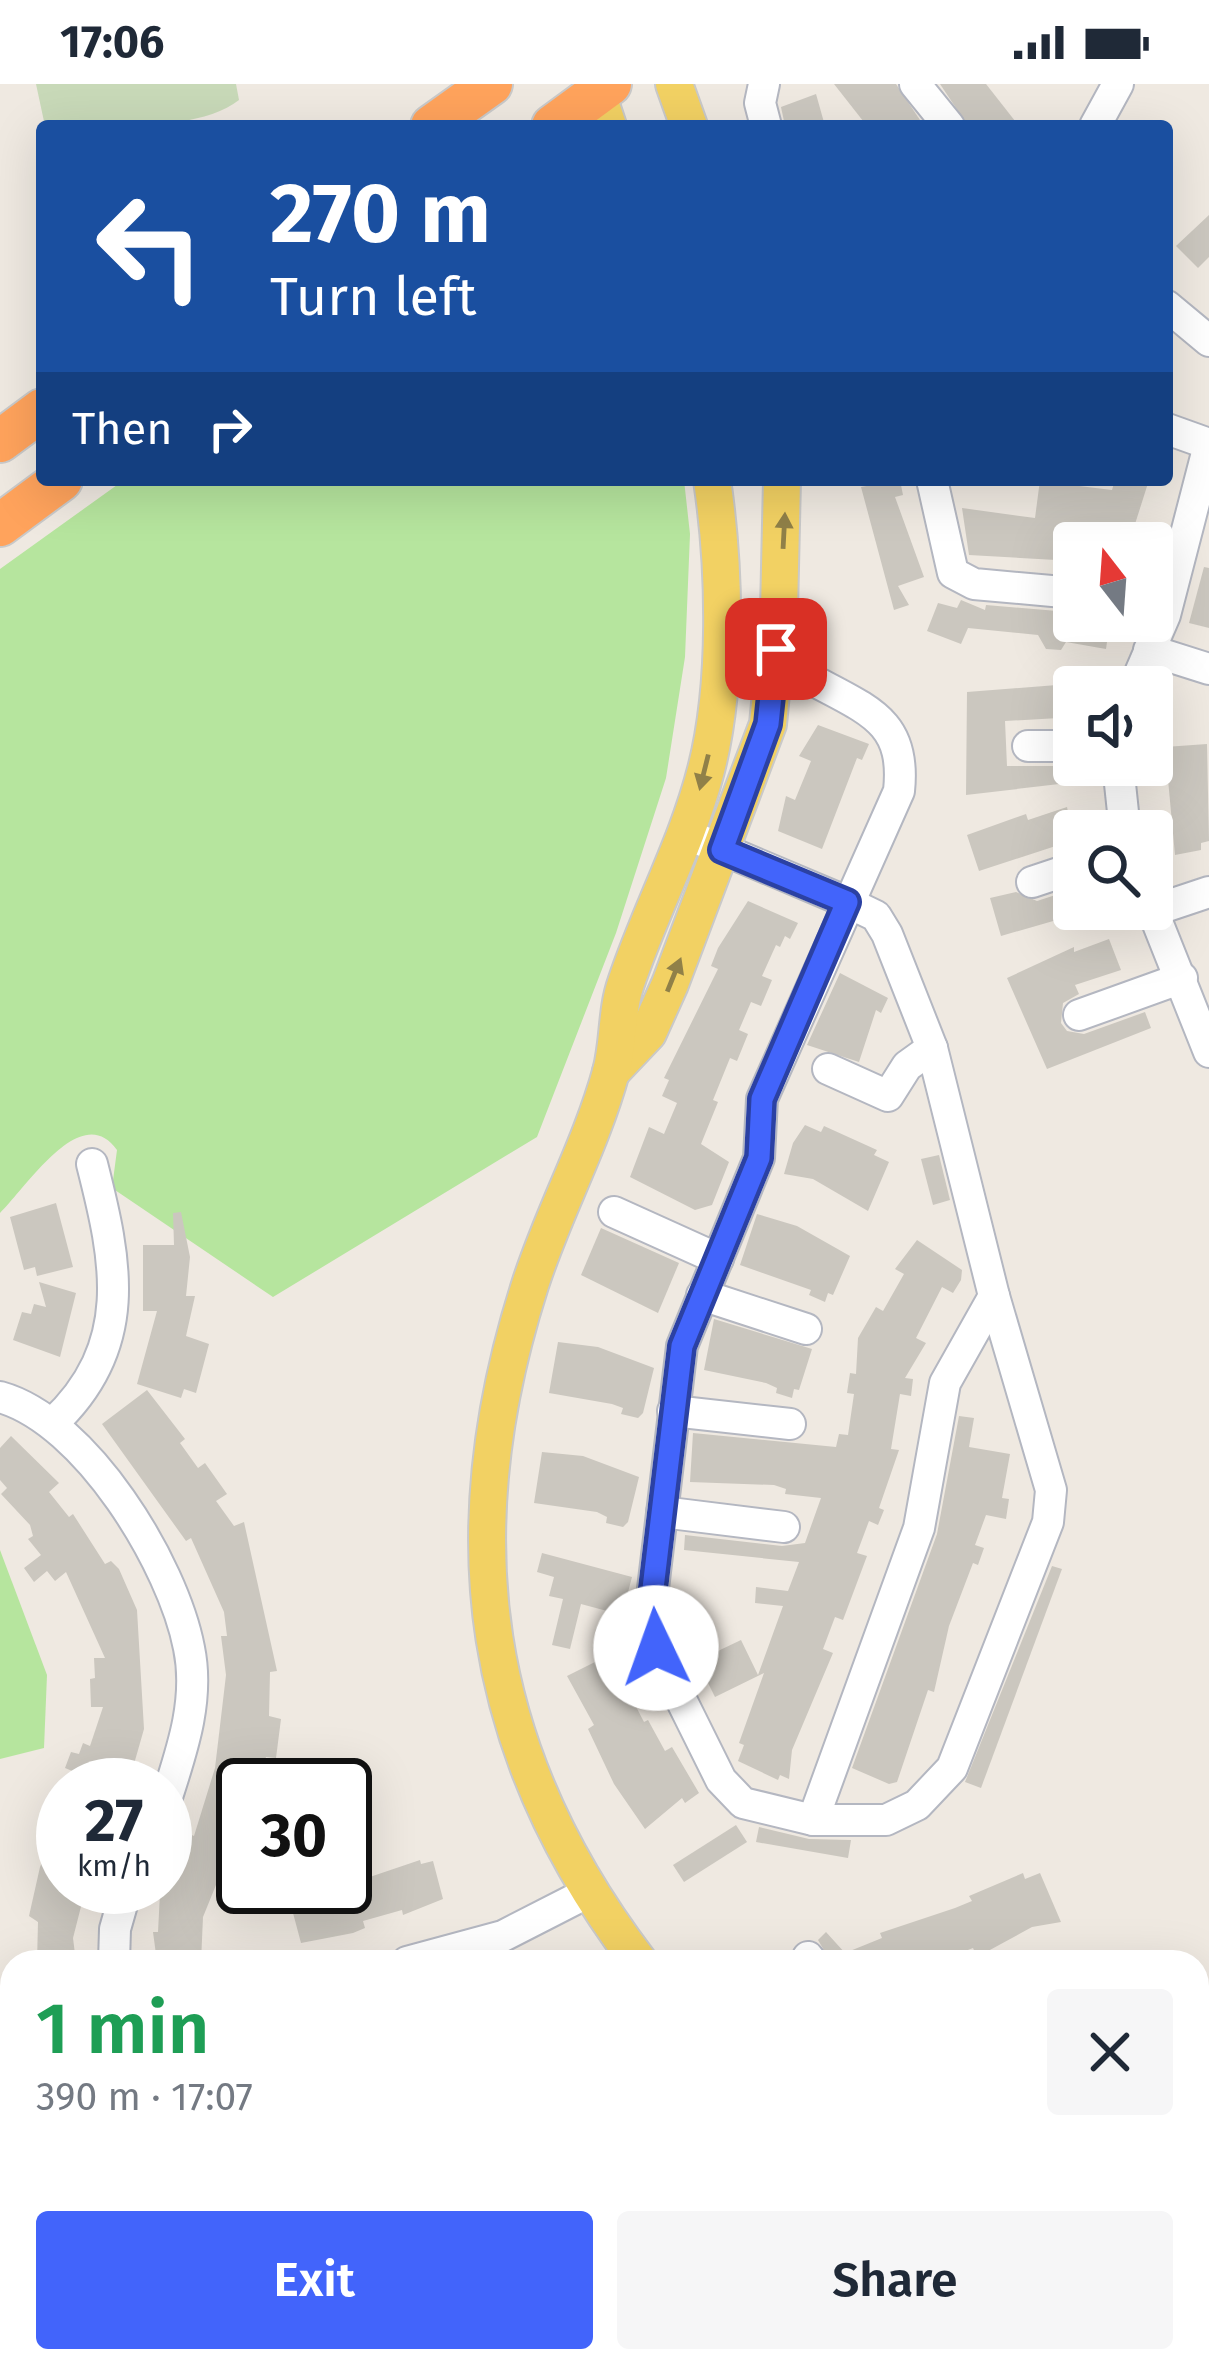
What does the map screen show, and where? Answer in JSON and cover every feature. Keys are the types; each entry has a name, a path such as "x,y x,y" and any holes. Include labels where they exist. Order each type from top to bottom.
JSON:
{"highway":[{"path":"440,120 491,84"},
{"path":"563,120 602,97"},
{"path":"0,440 36,414"},
{"path":"0,525 53,486"}],"main road":[{"path":"674,84 687,120"},
{"path":"630,1950 587,1893 534,1786 515,1731 489,1618 484,1559 498,1394 531,1281 611,1072 624,987 686,834 707,766 721,611 712,486"},
{"path":"611,1072 648,1033 768,724 781,591 782,486"}],"street":[{"path":"764,84 760,103 764,120"},
{"path":"915,84 944,120"},
{"path":"1098,120 1118,84"},
{"path":"1173,311 1209,341"},
{"path":"1173,431 1209,444 1173,564"},
{"path":"933,486 953,573 974,584 1053,591"},
{"path":"1143,666 1151,642"},
{"path":"1149,650 1209,669"},
{"path":"686,834 847,902 876,916 887,934 932,1048 994,1296 1051,1490 1048,1522 952,1768 917,1805 886,1820 813,1820 743,1803 721,1780 668,1676 649,1622 682,1346 759,1158 762,1099 847,902 899,791 902,760 895,736 865,707 820,684"},
{"path":"1028,746 1053,746"},
{"path":"1032,882 1053,875"},
{"path":"1173,903 1209,892"},
{"path":"1161,930 1209,1052"},
{"path":"1079,1015 1182,978"},
{"path":"828,1069 888,1096 907,1066 932,1048"},
{"path":"53,1424 93,1375 115,1311 115,1252 92,1164"},
{"path":"614,1212 718,1258"},
{"path":"702,1295 806,1328"},
{"path":"813,1820 919,1528 945,1384 994,1296"},
{"path":"0,1397 53,1424 80,1448 158,1559 189,1648 187,1734 179,1758"},
{"path":"673,1411 790,1424"},
{"path":"662,1512 784,1527"},
{"path":"451,1950 503,1936 587,1893"},
{"path":"114,1950 119,1914"}],"green space":[{"path":"36,84 236,84 239,100 189,120 44,120"},
{"path":"116,486 685,486 690,534 685,657 666,778 616,933 537,1137 273,1297 112,1188 117,1150 103,1137 72,1140 0,1213 0,569"},
{"path":"0,1550 47,1675 44,1748 0,1759"}],"building":[{"path":"834,84 896,84 920,120 862,120"},
{"path":"940,84 986,84 1014,120 964,120"},
{"path":"816,94 823,120 784,120 781,107"},
{"path":"1209,215 1209,257 1198,268 1176,246"},
{"path":"901,486 903,495 895,497 924,577 898,586 909,605 894,610 861,487"},
{"path":"1039,486 1112,490 1113,486 1147,486 1136,522 1053,522 1053,560 969,555 962,508 1035,518"},
{"path":"1204,567 1209,568 1209,628 1189,623"},
{"path":"961,600 985,610 986,605 1053,611 1053,642 1066,642 1061,650 1046,649 1038,635 968,628 961,644 927,631 938,603 957,608"},
{"path":"1066,642 1107,642 1106,649"},
{"path":"1053,685 1053,718 1005,721 1007,766 1053,766 1053,785 966,795 967,692"},
{"path":"818,725 869,744 862,760 857,758 822,849 778,831 786,796 795,800 811,761 799,756"},
{"path":"1207,744 1209,841 1201,843 1201,850 1175,855 1169,786 1173,786 1173,746"},
{"path":"1053,812 1053,847 979,871 967,835 1026,814 1028,820"},
{"path":"1016,892 1037,901 1053,896 1053,921 1001,936 990,898"},
{"path":"748,901 798,923 790,939 785,936 780,947 776,945 762,976 772,980 761,1006 751,1002 739,1030 748,1034 737,1061 730,1058 713,1100 718,1102 701,1144 729,1162 712,1205 695,1210 630,1177 649,1127 664,1134 677,1103 662,1096 669,1080 664,1078 718,969 711,966 718,948"},
{"path":"1109,939 1121,970 1075,985 1079,994 1063,1003 1061,1023 1067,1031 1084,1034 1145,1012 1151,1028 1047,1069 1007,978 1074,947 1074,952"},
{"path":"840,973 888,998 881,1013 876,1010 859,1062 807,1045"},
{"path":"805,1125 821,1132 824,1126 877,1150 874,1155 889,1162 868,1211 813,1179 784,1174 793,1143"},
{"path":"939,1155 950,1200 933,1205 921,1159"},
{"path":"56,1203 73,1267 37,1276 35,1267 24,1270 10,1217"},
{"path":"181,1212 190,1257 186,1296 195,1296 186,1336 209,1344 196,1393 184,1389 181,1398 137,1384 157,1311 143,1311 143,1245 174,1245 173,1213"},
{"path":"757,1214 797,1226 850,1256 833,1295 828,1293 825,1302 809,1295 811,1290 740,1265"},
{"path":"601,1228 679,1263 658,1313 581,1275"},
{"path":"917,1240 962,1270 961,1280 953,1293 942,1287 916,1338 926,1343 905,1378 913,1379 911,1396 900,1394 891,1449 899,1450 879,1508 884,1510 878,1525 869,1521 857,1553 867,1556 843,1620 835,1617 823,1649 833,1653 792,1750 789,1779 780,1775 778,1780 738,1761 744,1745 739,1743 764,1673 715,1697 697,1661 741,1640 758,1675 783,1606 755,1603 756,1587 788,1591 799,1562 684,1550 685,1535 782,1546 805,1543 821,1498 785,1494 786,1489 774,1485 690,1482 693,1433 836,1447 839,1434 848,1435 854,1394 847,1393 850,1373 856,1374 858,1338 876,1307 883,1311 904,1274 895,1269"},
{"path":"39,1282 76,1293 60,1357 13,1340 22,1312 31,1314 34,1304 46,1307"},
{"path":"714,1319 812,1349 792,1398 776,1393 777,1388 766,1383 704,1370"},
{"path":"558,1342 598,1347 654,1368 643,1413 638,1418 621,1414 623,1408 612,1404 549,1393"},
{"path":"147,1390 185,1439 180,1443 198,1468 205,1463 227,1494 216,1501 234,1526 244,1522 277,1671 270,1672 269,1716 281,1719 276,1758 216,1758 226,1675 221,1636 227,1636 224,1612 191,1538 186,1541 102,1424"},
{"path":"959,1416 974,1418 969,1447 1010,1454 1002,1498 1009,1499 1006,1519 986,1515 975,1545 984,1548 978,1565 973,1563 949,1626 934,1692 928,1690 897,1782 889,1784 852,1768 937,1534"},
{"path":"11,1436 59,1483 49,1492 69,1517 73,1514 105,1564 111,1561 119,1569 137,1610 144,1729 136,1758 69,1758 71,1752 79,1754 83,1743 90,1746 103,1707 91,1707 90,1679 95,1678 94,1658 105,1658 66,1572 55,1581 47,1571 34,1582 24,1568 41,1555 28,1539 33,1536 30,1525 1,1494 7,1488 0,1480 0,1448"},
{"path":"542,1452 583,1456 639,1477 628,1522 623,1527 606,1523 607,1517 597,1512 534,1503"},
{"path":"542,1553 632,1577 622,1615 581,1604 570,1649 552,1645 563,1599 549,1596 554,1577 537,1572"},
{"path":"1052,1566 1062,1569 981,1788 965,1782"},
{"path":"615,1652 623,1667 617,1670 644,1722 648,1720 665,1751 672,1747 699,1793 685,1803 682,1798 645,1829 614,1784 588,1729 594,1725 567,1676"},
{"path":"216,1760 216,1885 203,1917 202,1950 155,1950 153,1932 158,1932 159,1914 192,1914 192,1835"},
{"path":"736,1825 747,1842 684,1882 673,1865"},
{"path":"759,1827 809,1839 851,1840 848,1858 756,1842"},
{"path":"420,1860 421,1864 433,1861 443,1899 403,1915 402,1910 363,1921 365,1928 353,1933 301,1943 293,1914 372,1914 372,1876"},
{"path":"1023,1873 1025,1879 1040,1873 1061,1922 1032,1927 990,1950 852,1950 882,1938 880,1933 972,1901 969,1896"},
{"path":"36,1885 36,1914 79,1914 74,1950 37,1950 38,1922 29,1916"},
{"path":"826,1932 842,1950 824,1950 818,1940"}],"route":[{"path":"656,1648 649,1622 682,1346 759,1158 762,1099 847,902 722,850 768,724 776,649"}]}
